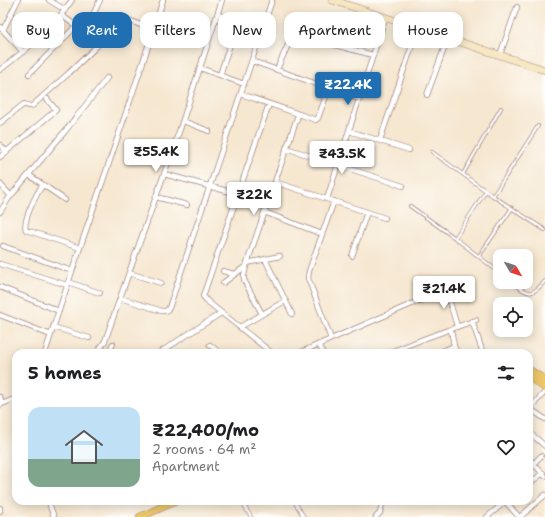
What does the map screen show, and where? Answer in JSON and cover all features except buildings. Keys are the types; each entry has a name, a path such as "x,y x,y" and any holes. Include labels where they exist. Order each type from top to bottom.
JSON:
{"main road":[{"path":"332,0 367,12"},
{"path":"385,18 393,20"},
{"path":"463,43 545,70"},
{"path":"533,372 545,380"},
{"path":"533,380 545,388"},
{"path":"140,517 167,505"}],"street":[{"path":"18,0 2,29 23,52"},
{"path":"49,0 64,10 72,0"},
{"path":"94,12 100,0"},
{"path":"160,12 163,0"},
{"path":"100,349 105,341 183,121 222,0"},
{"path":"268,12 272,0"},
{"path":"500,55 517,8"},
{"path":"29,74 72,30"},
{"path":"277,70 293,34 373,55"},
{"path":"0,70 28,48"},
{"path":"0,123 24,104 32,106 95,48"},
{"path":"46,349 67,284 148,48"},
{"path":"220,75 229,48"},
{"path":"120,298 162,311 168,310 256,48"},
{"path":"327,199 375,48"},
{"path":"380,140 411,48"},
{"path":"427,95 444,48"},
{"path":"252,61 359,99"},
{"path":"200,68 244,84"},
{"path":"0,212 11,196 107,78"},
{"path":"241,94 313,120 318,118 329,88"},
{"path":"0,157 56,110 47,99"},
{"path":"267,349 221,313 208,302 204,296 269,104"},
{"path":"262,314 244,280 246,264 298,115"},
{"path":"183,121 209,131"},
{"path":"349,130 409,150"},
{"path":"0,145 6,152"},
{"path":"286,148 403,186"},
{"path":"164,174 238,194"},
{"path":"29,175 65,200"},
{"path":"275,182 385,218"},
{"path":"0,184 11,196"},
{"path":"42,185 38,191 25,224 26,230 80,248"},
{"path":"156,197 186,205"},
{"path":"331,339 308,278 309,271 334,201"},
{"path":"264,212 322,234"},
{"path":"352,256 367,212"},
{"path":"3,246 72,271"},
{"path":"223,283 246,264 280,256"},
{"path":"265,259 292,314"},
{"path":"0,264 100,293"},
{"path":"223,271 234,274"},
{"path":"129,273 161,283"},
{"path":"0,287 58,311"},
{"path":"308,349 430,296 445,293 448,296 457,326"},
{"path":"240,327 285,301"},
{"path":"166,349 221,313"},
{"path":"0,315 51,334"},
{"path":"398,349 474,320 482,349"},
{"path":"54,327 89,338"},
{"path":"451,329 455,349"},
{"path":"110,349 113,344"},
{"path":"319,344 321,349"},
{"path":"210,345 215,349"},
{"path":"447,349 454,346"},
{"path":"533,405 545,392"},
{"path":"0,397 1,405 12,400"},
{"path":"533,412 545,419"},
{"path":"533,436 545,446"},
{"path":"533,460 541,456"},
{"path":"533,464 544,475 533,482"},
{"path":"509,505 519,517 545,495"},
{"path":"50,505 54,517"},
{"path":"376,517 380,512 382,505"},
{"path":"487,517 501,505"}],"lane":[{"path":"463,174 501,108"},
{"path":"493,196 538,126"},
{"path":"432,152 493,196 545,230"},
{"path":"455,238 486,191"},
{"path":"410,206 493,267"},
{"path":"479,256 512,208"},
{"path":"521,289 530,293 535,292 545,281"},
{"path":"244,505 251,517"},
{"path":"296,505 304,517"}]}
